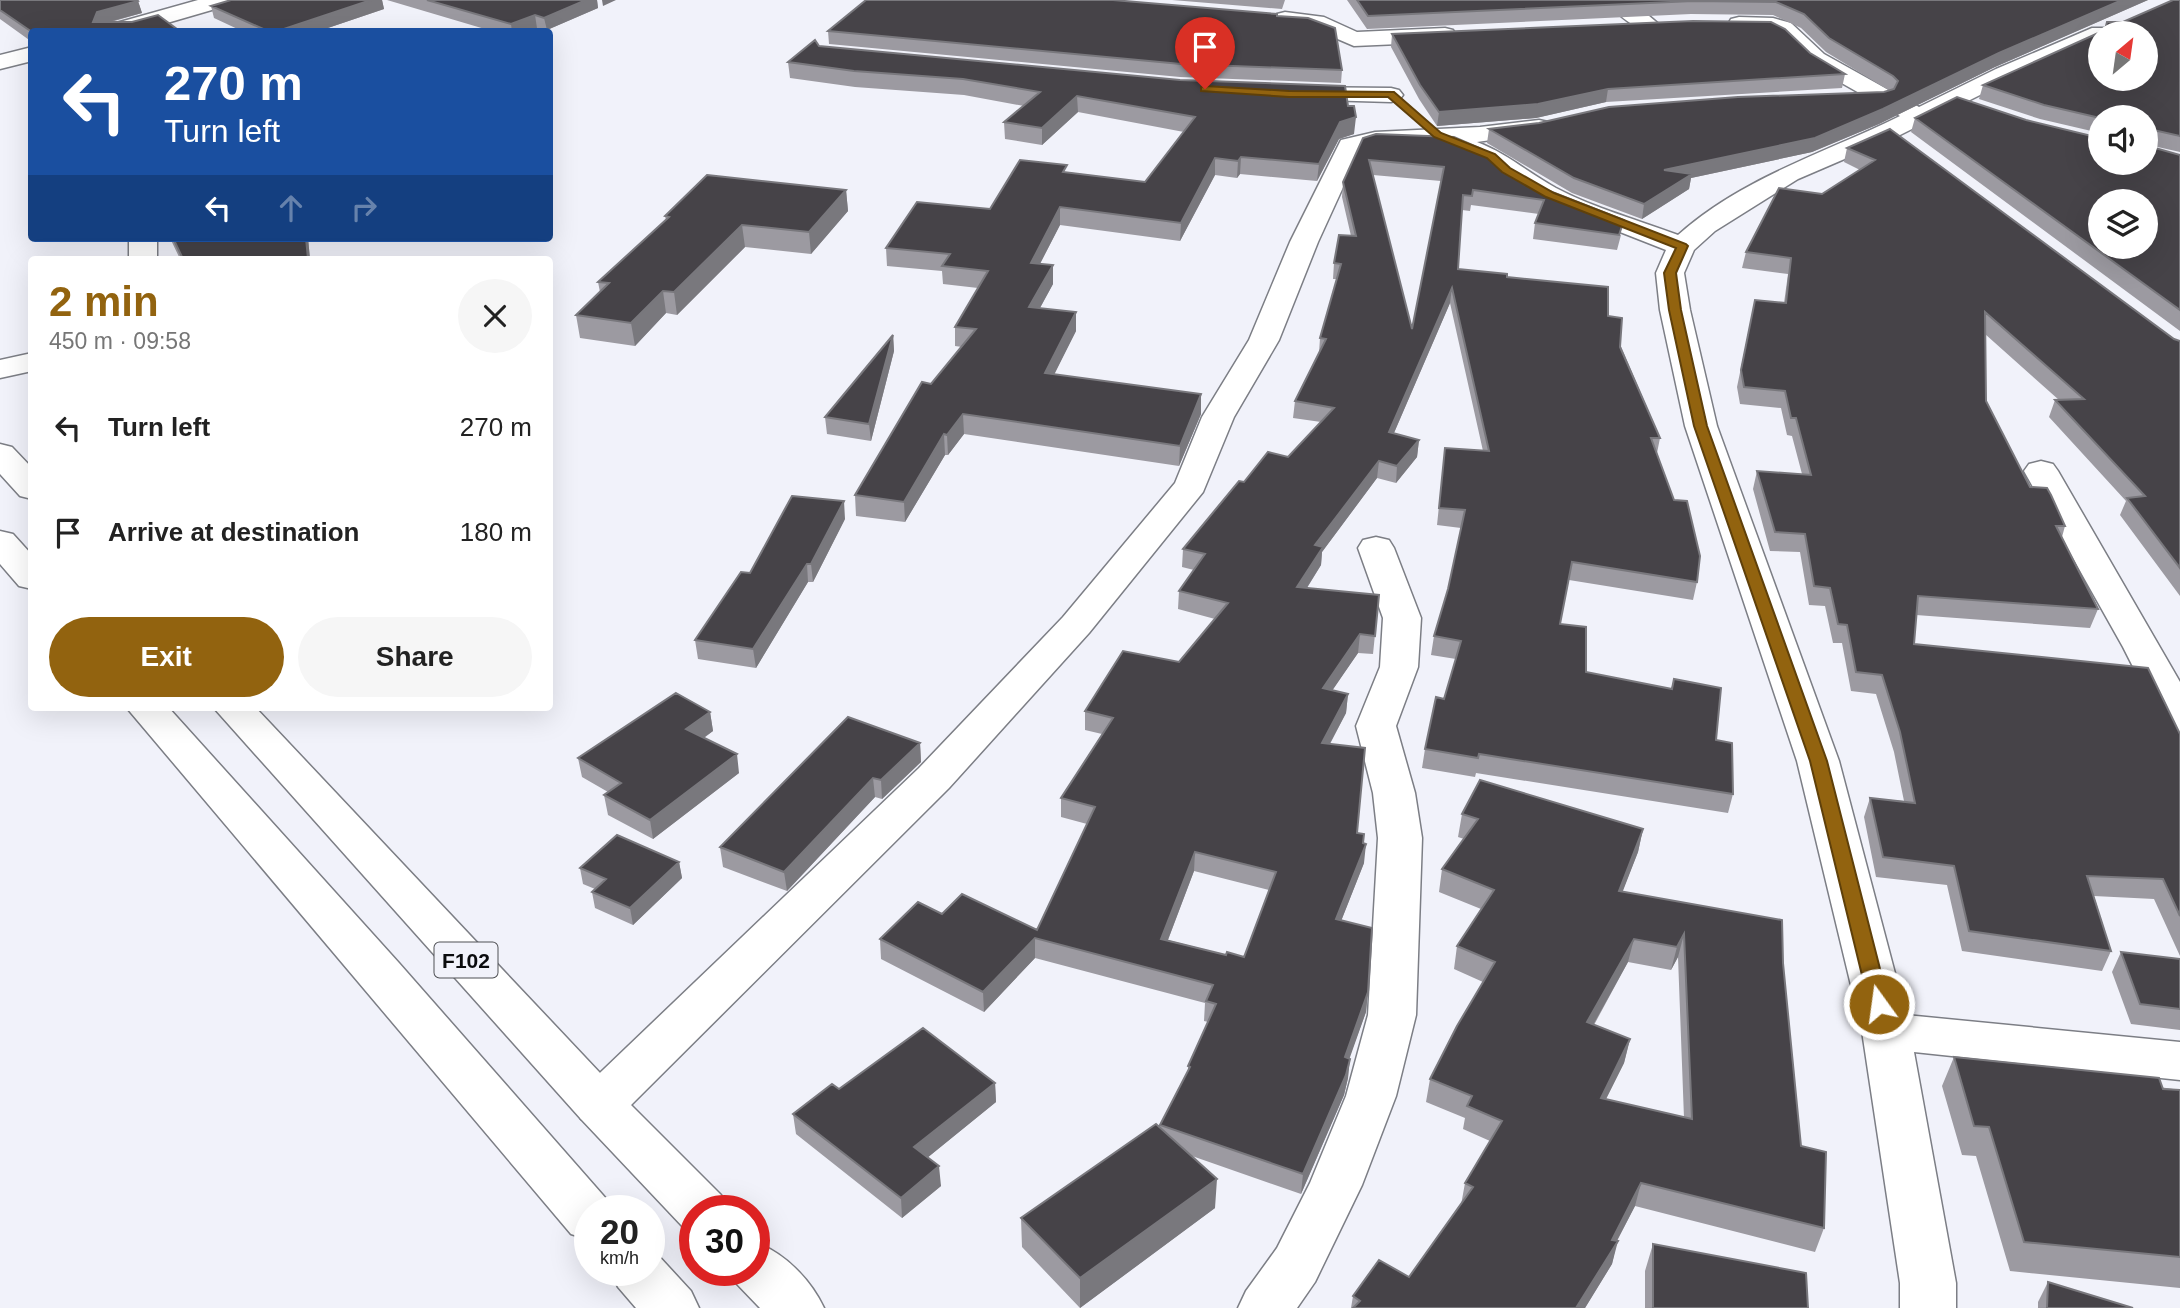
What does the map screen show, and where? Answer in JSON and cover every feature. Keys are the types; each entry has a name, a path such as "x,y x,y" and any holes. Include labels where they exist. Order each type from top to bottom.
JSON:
{"street":[{"path":"124,28 221,0"},
{"path":"1324,0 1330,28"},
{"path":"1617,0 1650,26"},
{"path":"1263,17 1303,20 1354,39 1469,34"},
{"path":"1717,24 1765,24 1783,28 1816,59 1878,96 1905,131"},
{"path":"1623,27 1677,25"},
{"path":"1354,39 1355,47 1366,68 1437,135 1491,156 1506,170 1550,195 1682,246"},
{"path":"1928,1308 1928,1283 1886,1031 1818,761 1700,426 1675,310 1670,273 1682,246 1705,225 1789,174 1905,131 1949,100 2088,39"},
{"path":"0,62 28,55"},
{"path":"1277,93 1391,94"},
{"path":"1842,97 1878,96"},
{"path":"1949,100 1984,111"},
{"path":"599,1105 934,778 1076,625 1191,485 1218,417 1264,340 1304,242 1346,150 1359,141 1480,134 1559,123"},
{"path":"0,369 28,363"},
{"path":"0,454 28,485"},
{"path":"2041,471 2143,647 2180,720"},
{"path":"0,542 28,574"},
{"path":"1266,1308 1296,1265 1336,1185 1371,1096 1392,1015 1400,838 1394,793 1376,726 1399,667 1402,618 1376,548"},
{"path":"150,711 382,975 574,1199"},
{"name":"F102","path":"237,711 599,1105 686,1195"},
{"path":"1886,1031 2180,1061"},
{"path":"770,1281 796,1308"},
{"path":"651,1286 671,1308"}],"building":[{"path":"0,0 137,0 97,12 93,22 132,22 158,15 176,28 28,29 0,10"},
{"path":"231,0 371,0 287,28 261,28 211,6"},
{"path":"427,0 586,0 544,18 535,15 511,24"},
{"path":"866,0 1113,0 1308,18 1335,28 1342,70 1181,64 828,31"},
{"path":"1357,0 2122,0 1815,138 1664,170 1692,174 1644,204 1574,178 1489,129 1539,123 1609,107 1738,97 1884,92 1894,89 1898,81 1829,38 1804,14 1776,2 1693,1 1368,16"},
{"path":"2173,0 2180,0 2180,136 2158,131 2158,105 2088,105 2088,115 2044,105 1983,85 2088,38 2088,91 2158,91 2158,21 2125,21"},
{"path":"1693,21 1771,22 1785,29 1810,53 1845,74 1608,89 1538,104 1439,112 1420,85 1392,34"},
{"path":"815,40 819,46 1180,80 1345,86 1348,106 1354,106 1356,117 1340,122 1319,164 1241,157 1238,161 1215,158 1181,223 1060,207 1031,263 1053,265 1029,307 1076,312 1045,373 1201,394 1180,446 963,414 947,435 944,434 904,502 855,495 922,382 931,384 976,329 955,327 988,271 942,266 950,254 886,248 917,202 990,209 1020,160 1067,165 1063,172 1145,182 1195,117 1077,96 1042,128 1004,122 1040,92 963,79 854,71 788,62"},
{"path":"1957,97 2026,120 2088,135 2088,175 2158,175 2158,149 2180,155 2180,310 2110,259 2158,259 2158,189 2088,189 2088,243 1915,118"},
{"path":"1890,129 2180,341 2180,568 2127,498 2145,496 2055,400 2084,399 1985,312 1986,401 2030,487 2047,488 2051,495 2065,526 2056,526 2098,609 1918,596 1914,644 2148,668 2180,734 2180,916 2163,879 2087,876 2111,951 1969,931 1954,866 1883,857 1870,798 1915,803 1900,732 1882,675 1856,672 1847,625 1838,624 1830,588 1814,586 1805,534 1775,532 1757,471 1811,475 1796,418 1791,418 1785,391 1744,387 1741,370 1755,300 1786,303 1791,258 1746,252 1779,188 1822,194 1875,160 1847,148"},
{"path":"1376,134 1454,137 1482,149 1498,163 1542,188 1624,220 1619,235 1535,223 1544,200 1473,190 1472,196 1463,195 1458,269 1507,274 1507,277 1608,287 1608,316 1622,318 1620,347 1660,438 1651,438 1674,500 1687,501 1700,556 1697,582 1572,562 1560,624 1586,627 1586,672 1672,689 1674,679 1721,688 1716,740 1732,743 1733,794 1479,754 1478,758 1425,749 1436,697 1444,699 1461,641 1434,636 1448,589 1465,510 1439,508 1445,448 1489,451 1452,288 1389,432 1419,440 1397,466 1379,461 1315,545 1323,547 1297,587 1379,595 1375,636 1360,634 1323,688 1348,694 1322,743 1365,748 1357,833 1364,834 1363,843 1366,844 1336,919 1372,928 1368,992 1345,1057 1350,1059 1346,1075 1303,1174 1160,1125 1190,1067 1188,1066 1216,1004 1206,1001 1213,985 1035,938 983,992 880,939 918,902 942,914 962,894 1037,930 1095,807 1061,798 1113,718 1085,711 1123,651 1179,662 1228,603 1179,591 1205,554 1183,549 1239,481 1244,482 1268,452 1288,457 1334,408 1295,401 1326,339 1320,338 1341,264 1334,263 1339,235 1356,236 1343,182 1363,138","holes":["1369,160 1444,167 1412,329","1195,852 1276,872 1244,957 1161,939"]},
{"path":"707,175 846,190 809,232 742,225 674,292 663,291 631,323 576,315 609,283 598,282 669,217 665,216"},
{"path":"175,242 306,242 308,256 182,256"},
{"path":"893,335 869,424 825,417"},
{"path":"792,496 844,501 811,564 807,564 753,649 695,640 741,572 750,573"},
{"path":"676,693 710,712 686,729 737,754 650,820 604,795 621,783 578,758"},
{"path":"848,717 920,743 881,780 873,778 784,872 720,847"},
{"path":"1480,780 1643,829 1619,891 1782,920 1783,963 1801,1146 1826,1152 1824,1228 1641,1183 1612,1240 1618,1241 1576,1308 1353,1308 1360,1301 1353,1296 1379,1260 1409,1277 1473,1187 1465,1183 1502,1121 1467,1106 1472,1096 1430,1079 1457,1026 1495,962 1457,946 1494,890 1442,869 1478,819 1462,814","holes":["1684,934 1692,1119 1601,1098 1630,1039 1587,1022 1634,939 1677,947"]},
{"path":"617,835 679,862 630,908 592,892 606,879 580,868"},
{"path":"2121,952 2180,959 2180,1009 2140,1004"},
{"path":"923,1028 995,1083 914,1147 939,1166 901,1198 793,1114 832,1084 839,1089"},
{"path":"1954,1057 2159,1078 2163,1089 2180,1090 2180,1257 2024,1242 1989,1127 1974,1126"},
{"path":"1156,1124 1217,1179 1080,1278 1021,1218"},
{"path":"1653,1244 1806,1273 1808,1308 1653,1308"},
{"path":"2048,1282 2133,1308 2047,1308"}],"route":[{"path":"1205,89 1289,94 1391,94 1437,135 1476,148 1491,156 1506,170 1550,195 1682,246 1670,273 1675,310 1700,426 1818,761 1879,1004"}]}
